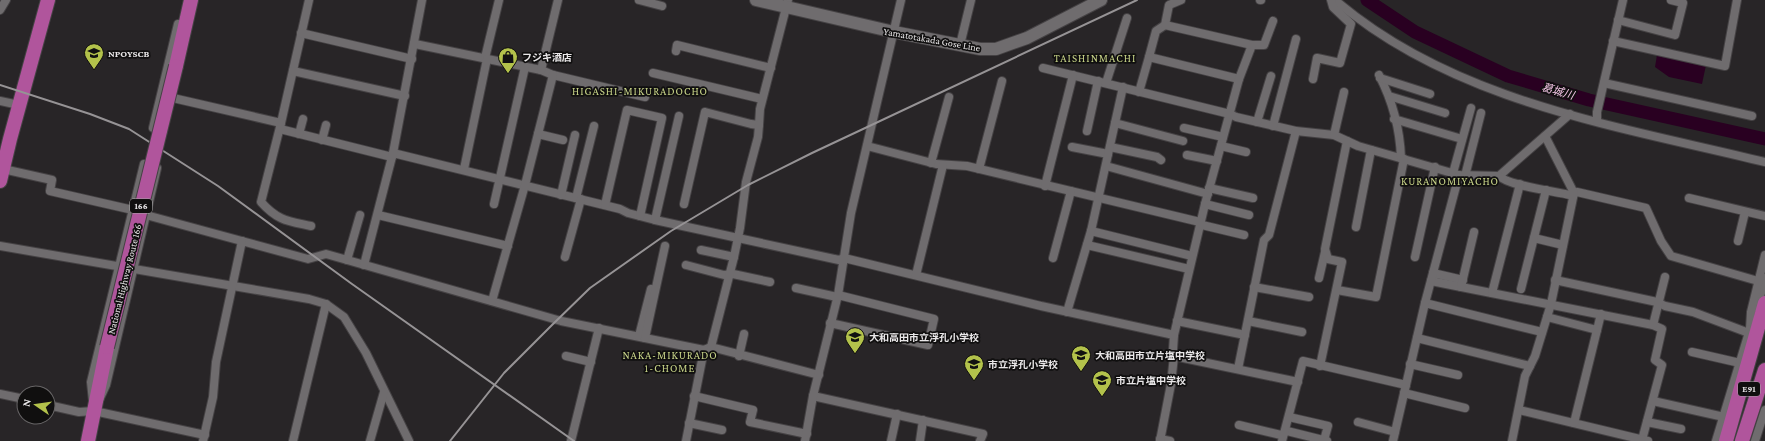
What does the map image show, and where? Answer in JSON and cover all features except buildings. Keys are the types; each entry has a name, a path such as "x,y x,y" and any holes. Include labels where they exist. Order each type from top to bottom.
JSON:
{"highway":[{"path":"1,177 48,0"},
{"name":"National Highway Route 166","path":"88,441 108,347 191,0"},
{"path":"1726,441 1765,303"},
{"name":"E91","path":"1732,441 1765,336"},
{"name":"E91","path":"1742,441 1765,370"},
{"path":"1747,441 1765,393"}],"main road":[{"name":"Yamatotakada Gose Line","path":"756,0 787,4 894,32 980,49 1002,47 1027,38 1101,0"}],"street":[{"path":"0,10 6,0"},
{"path":"184,0 153,128 166,132 173,98 198,0"},
{"path":"309,0 261,202 269,211 282,220 311,226"},
{"path":"364,265 393,155 415,44 422,0"},
{"path":"464,169 499,0"},
{"path":"542,70 558,0"},
{"path":"639,0 662,6"},
{"path":"694,396 753,410 750,422 806,437 837,296 851,213 901,0"},
{"path":"960,45 971,0"},
{"path":"1139,92 1156,31 1165,25 1169,5 1181,0"},
{"path":"1313,79 1317,58 1340,63 1352,24 1334,7 1331,0"},
{"path":"1335,0 1390,41 1429,62 1502,94 1597,121 1765,162"},
{"path":"1597,121 1597,112 1622,0"},
{"path":"1618,20 1675,35 1683,3 1671,0"},
{"path":"1613,41 1725,66 1737,0"},
{"path":"686,441 694,396 734,257 746,182 758,137 762,99 787,4"},
{"path":"1087,130 1102,82 1127,18"},
{"path":"1165,25 1252,45 1264,45 1272,22"},
{"path":"301,33 412,59"},
{"path":"1272,126 1296,39"},
{"path":"415,44 542,70 553,75 646,97"},
{"path":"676,51 677,45 770,68"},
{"path":"1170,441 1160,440 1172,384 1174,335 1200,222 1239,79 1252,45"},
{"path":"1148,57 1239,79"},
{"path":"494,204 501,179 500,172 525,67"},
{"path":"1043,68 1230,114 1236,117 1272,126 1296,131 1334,135 1371,150 1459,175 1499,176 1503,180 1546,190 1570,195 1574,193 1646,208 1661,241 1671,256 1762,280"},
{"path":"292,71 405,96"},
{"path":"654,73 762,99"},
{"path":"492,301 525,186 553,75"},
{"path":"1045,186 1072,75"},
{"path":"1257,122 1271,76"},
{"path":"1337,290 1376,297 1402,159 1389,96 1379,76 1430,94"},
{"path":"979,169 1002,81"},
{"path":"1604,85 1752,116"},
{"path":"1067,312 1091,231 1123,88"},
{"path":"1334,135 1344,92"},
{"path":"1389,96 1445,112"},
{"path":"931,163 949,97"},
{"path":"173,98 280,126 299,134 322,140 464,169 525,186 605,205 655,220 839,260 844,258 1067,312 1174,335"},
{"path":"0,101 19,105"},
{"path":"1459,175 1462,139 1471,108"},
{"path":"605,205 626,110 662,118 640,216"},
{"path":"684,204 705,112 759,125"},
{"path":"1393,441 1425,303 1459,175 1481,113"},
{"path":"1499,176 1570,114"},
{"path":"655,220 679,116"},
{"path":"299,134 303,119"},
{"path":"1394,119 1462,139"},
{"path":"1115,123 1183,141"},
{"path":"322,140 326,125"},
{"path":"565,257 594,126"},
{"path":"1184,128 1223,137"},
{"path":"1238,369 1264,240 1269,235 1296,131"},
{"path":"538,134 563,140"},
{"path":"561,195 574,135"},
{"path":"1512,441 1525,376 1530,366 1551,304 1574,193 1545,136"},
{"path":"1319,278 1347,141"},
{"path":"867,146 931,163 967,166 1045,186 1200,222 1202,225 1244,235"},
{"path":"1221,146 1246,152"},
{"path":"1072,147 1109,150 1157,157 1162,160"},
{"path":"1356,227 1371,150"},
{"path":"1187,155 1217,162"},
{"path":"144,164 157,168 132,269 106,385 94,411 92,382 144,164"},
{"path":"916,275 943,165"},
{"path":"1106,166 1209,191 1253,198"},
{"path":"1415,257 1435,167"},
{"path":"1,177 52,180 50,191 133,210"},
{"path":"1492,293 1520,184"},
{"path":"1521,289 1546,190"},
{"path":"1053,258 1071,191"},
{"path":"1689,198 1765,216"},
{"path":"1205,204 1249,215"},
{"path":"1738,241 1745,212"},
{"path":"146,215 308,259 326,254 561,321 707,349 819,375"},
{"path":"347,260 360,215"},
{"path":"378,215 508,246"},
{"path":"1091,231 1192,256"},
{"path":"1462,283 1474,232"},
{"path":"1534,238 1563,245"},
{"path":"56,407 79,412 94,411 204,438 213,397 216,362 242,241"},
{"path":"1087,245 1189,269"},
{"path":"0,246 309,299 326,304 344,317 357,336 409,441"},
{"path":"642,337 665,246"},
{"path":"1320,366 1342,262 1328,258 1325,249"},
{"path":"701,250 734,257"},
{"path":"1716,441 1750,331 1751,312 1762,280 1765,255"},
{"path":"686,265 724,275 730,274 770,282"},
{"path":"642,337 654,273"},
{"path":"1432,277 1462,283 1492,293 1653,325 1662,329 1655,360 1662,365 1642,440 1518,410"},
{"path":"1653,325 1665,277"},
{"path":"1555,280 1657,302 1659,304 1693,312 1750,331"},
{"path":"1254,287 1309,297"},
{"path":"796,288 934,319 928,345 830,323"},
{"path":"1425,303 1542,332"},
{"path":"293,441 326,304"},
{"path":"1574,423 1601,314"},
{"path":"1547,317 1597,330"},
{"path":"1248,320 1302,332"},
{"path":"1177,321 1245,336"},
{"path":"571,441 599,328"},
{"path":"739,356 744,334"},
{"path":"1417,338 1530,366"},
{"path":"1692,352 1740,363"},
{"path":"566,356 591,362"},
{"path":"1174,356 1298,382"},
{"path":"1283,437 1303,361 1406,385"},
{"path":"1410,364 1458,375"},
{"path":"370,441 384,392"},
{"path":"0,394 16,397"},
{"path":"1404,394 1466,408"},
{"path":"814,396 983,434 980,441"},
{"path":"1652,401 1724,417"},
{"path":"1755,441 1765,410"},
{"path":"891,441 897,414"},
{"path":"1283,437 1287,431 1326,441 1328,426 1288,416"},
{"path":"920,441 923,420"},
{"path":"1358,422 1395,432"},
{"path":"1647,422 1681,428"},
{"path":"689,423 722,430"},
{"path":"1239,424 1281,435 1283,437"}],"shaded area":[{"path":"1657,55 1706,65 1702,84 1669,77 1655,67"}],"waterway":[{"name":"葛城川","path":"1367,0 1415,32 1508,76 1589,100 1765,139"}],"railway":[{"path":"450,441 504,373 590,288 671,231 748,185 812,153 1137,0"},
{"path":"0,85 90,114 129,129 218,186 352,284 574,441"}],"place":[{"name":"NPOYSCB","path":"94,70"},
{"name":"フジキ酒店","path":"508,74"},
{"name":"大和高田市立浮孔小学校","path":"855,354"},
{"name":"大和高田市立片塩中学校","path":"1081,372"},
{"name":"市立浮孔小学校","path":"974,381"},
{"name":"市立片塩中学校","path":"1102,397"}],"district":[{"name":"TAISHINMACHI","path":"1095,58"},
{"name":"HIGASHI-MIKURADOCHO","path":"640,91"},
{"name":"KURANOMIYACHO","path":"1450,181"},
{"name":"NAKA-MIKURADO 1-CHOME","path":"670,361"}]}
